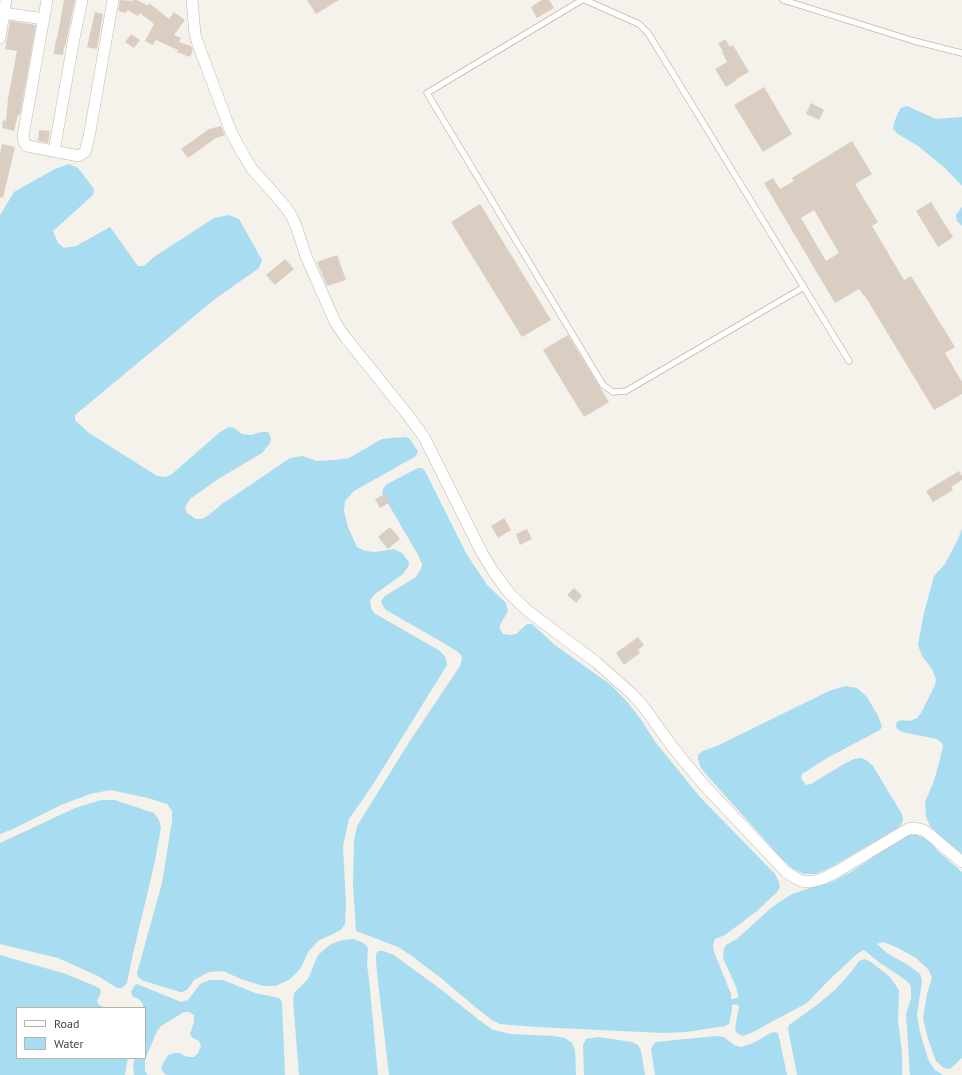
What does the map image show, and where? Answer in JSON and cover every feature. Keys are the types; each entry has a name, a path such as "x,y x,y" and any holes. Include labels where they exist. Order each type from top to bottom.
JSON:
{"street":[{"path":"0,38 2,15 6,0"},
{"path":"47,0 23,136 24,142 26,146 79,156 85,152 89,137 113,0"},
{"path":"54,151 82,0"},
{"path":"192,0 195,34 231,132 252,169 291,215 306,256 335,322 424,438 482,553 509,593 528,611 596,662 628,690 643,706 674,749 703,784 781,866 794,877 801,881 808,882 822,879 908,829 913,828 923,830 929,834 962,862"},
{"path":"2,15 44,20"}],"lane":[{"path":"582,0 427,94 603,384 613,392 626,391 804,287"},
{"path":"585,0 639,24 648,33 849,361"},
{"path":"783,0 900,36 962,53"}],"water":[{"path":"907,106 936,119 962,117 962,186 944,167 918,146 898,134 893,129 894,123 901,108"},
{"path":"69,164 78,168 94,189 93,195 53,231 58,243 64,248 76,246 110,227 138,266 144,266 154,257 214,218 229,215 239,219 262,260 259,268 215,299 75,415 75,420 89,433 157,476 166,477 172,474 220,432 229,427 234,428 242,434 251,435 261,432 268,432 271,438 270,443 262,453 218,479 190,499 185,507 187,513 196,519 202,519 209,515 223,503 290,458 303,456 317,461 349,458 382,439 405,437 409,438 418,451 416,456 354,491 345,501 344,511 348,527 357,547 365,551 375,552 394,549 402,553 409,562 408,567 403,574 375,594 370,600 371,608 374,613 440,651 446,658 447,665 372,786 349,819 343,846 346,904 345,924 341,930 318,941 308,952 301,968 289,980 275,986 263,986 223,971 209,972 194,980 188,989 180,992 144,981 138,977 137,973 162,883 172,821 172,811 167,804 148,798 110,790 90,794 61,805 0,834 0,215 14,192 55,169"},
{"path":"962,207 962,226 957,221 956,215"},
{"path":"418,468 422,468 425,471 466,553 487,585 506,603 508,611 500,625 500,629 503,634 516,634 527,624 532,624 555,645 611,685 629,704 656,743 700,797 775,874 780,887 777,892 757,911 725,935 715,939 713,945 714,952 731,994 731,999 738,998 738,995 723,958 726,945 737,939 772,907 792,894 831,882 851,872 906,835 917,835 928,840 962,872 962,1058 950,1069 944,1068 936,1061 928,1039 923,1018 927,994 932,978 928,969 916,958 883,942 877,944 887,953 920,974 922,981 917,1015 920,1032 928,1059 934,1069 943,1075 910,1075 906,1014 911,998 911,988 909,983 864,950 858,953 807,1003 743,1036 738,1034 735,1030 739,1007 737,1004 732,1005 729,1024 725,1026 686,1032 663,1033 500,1024 479,1010 412,956 398,947 356,931 353,884 354,841 357,826 408,744 460,666 462,659 458,652 386,610 381,601 385,596 416,577 421,569 422,564 418,555 382,493 387,484"},
{"path":"962,529 962,854 930,826 926,817 925,802 934,781 939,763 943,746 941,742 937,739 902,732 897,729 896,725 897,722 901,720 910,721 917,718 935,685 936,679 932,669 922,656 918,645 924,613 934,576 945,564"},
{"path":"846,686 857,688 867,697 882,726 880,730 827,758 802,774 801,778 806,785 811,784 854,759 861,758 866,760 873,766 902,814 903,820 901,825 896,829 828,869 816,874 804,874 793,869 782,859 712,781 701,768 698,755 703,751 717,746 829,691"},
{"path":"101,800 115,800 154,813 159,820 161,827 155,861 127,983 122,988 117,988 98,976 58,958 0,944 0,843 75,808"},
{"path":"354,939 365,944 368,948 367,965 378,1075 299,1075 293,1000 294,993 308,979 318,955 331,944 343,940"},
{"path":"378,951 383,951 394,955 493,1030 511,1034 565,1038 572,1043 575,1050 576,1075 389,1075 377,973 376,954"},
{"path":"0,955 66,974 100,989 101,992 97,1001 99,1005 104,1007 16,1007 16,1059 128,1059 125,1075 0,1075"},
{"path":"865,959 890,977 899,990 898,1021 902,1052 902,1075 797,1075 788,1028 789,1025 836,989 859,961"},
{"path":"210,980 223,980 255,993 279,998 282,1002 285,1075 165,1074 161,1069 168,1055 179,1053 188,1057 194,1057 198,1053 201,1046 199,1041 193,1038 190,1034 194,1022 194,1015 189,1012 184,1012 161,1026 157,1031 146,1058 146,1007 143,1007 143,1004 139,999 132,996 131,992 134,986 137,984 181,1002 188,1000 200,984"},
{"path":"775,1032 778,1033 787,1075 655,1075 651,1049 656,1042 716,1036 724,1037 734,1045 741,1047"},
{"path":"598,1037 632,1042 638,1045 641,1051 645,1075 584,1075 583,1045 586,1039"},
{"path":"135,1059 145,1059 145,1071 148,1075 134,1075 133,1065"}],"building":[{"path":"64,0 75,0 63,55 54,54"},
{"path":"120,0 137,0 148,6 149,3 169,19 174,12 185,20 174,35 181,38 179,42 191,46 193,50 190,57 177,52 178,50 156,40 153,45 145,41 154,24 140,13 138,16 127,10 126,13 118,11"},
{"path":"307,0 339,0 316,14"},
{"path":"542,0 549,0 554,8 537,18 531,7"},
{"path":"95,12 103,14 97,49 87,47"},
{"path":"10,21 36,25 20,115 18,115 14,131 2,128 3,120 6,121 8,99 17,51 5,49"},
{"path":"131,34 140,40 134,48 125,42"},
{"path":"725,39 730,47 733,45 749,72 736,79 737,80 726,87 715,69 727,62 722,52 723,51 718,44"},
{"path":"764,87 792,134 763,152 734,105"},
{"path":"811,103 824,110 819,120 806,114"},
{"path":"221,126 225,135 216,138 188,158 181,149 209,129"},
{"path":"39,130 50,131 48,143 38,141"},
{"path":"852,141 872,174 855,184 878,222 872,226 904,280 911,276 955,347 945,353 962,382 962,394 934,410 865,296 859,289 835,303 764,183 773,178 780,189 794,181 792,178","holes":["814,210 839,253 826,261 801,218"]},
{"path":"2,144 15,147 3,198 0,197 0,153"},
{"path":"931,202 953,237 938,247 916,211"},
{"path":"480,204 551,320 522,337 451,222"},
{"path":"337,255 346,280 327,286 317,262"},
{"path":"285,259 294,269 275,285 266,275"},
{"path":"568,335 609,402 584,417 543,350"},
{"path":"959,471 962,476 962,480 951,487 953,490 933,502 926,491"},
{"path":"385,494 389,503 380,508 375,499"},
{"path":"504,518 511,530 498,538 491,526"},
{"path":"390,527 400,539 388,549 378,537"},
{"path":"527,529 532,539 520,545 516,534"},
{"path":"574,588 582,596 576,603 567,595"},
{"path":"638,637 644,645 638,650 640,653 624,665 616,653"}]}
